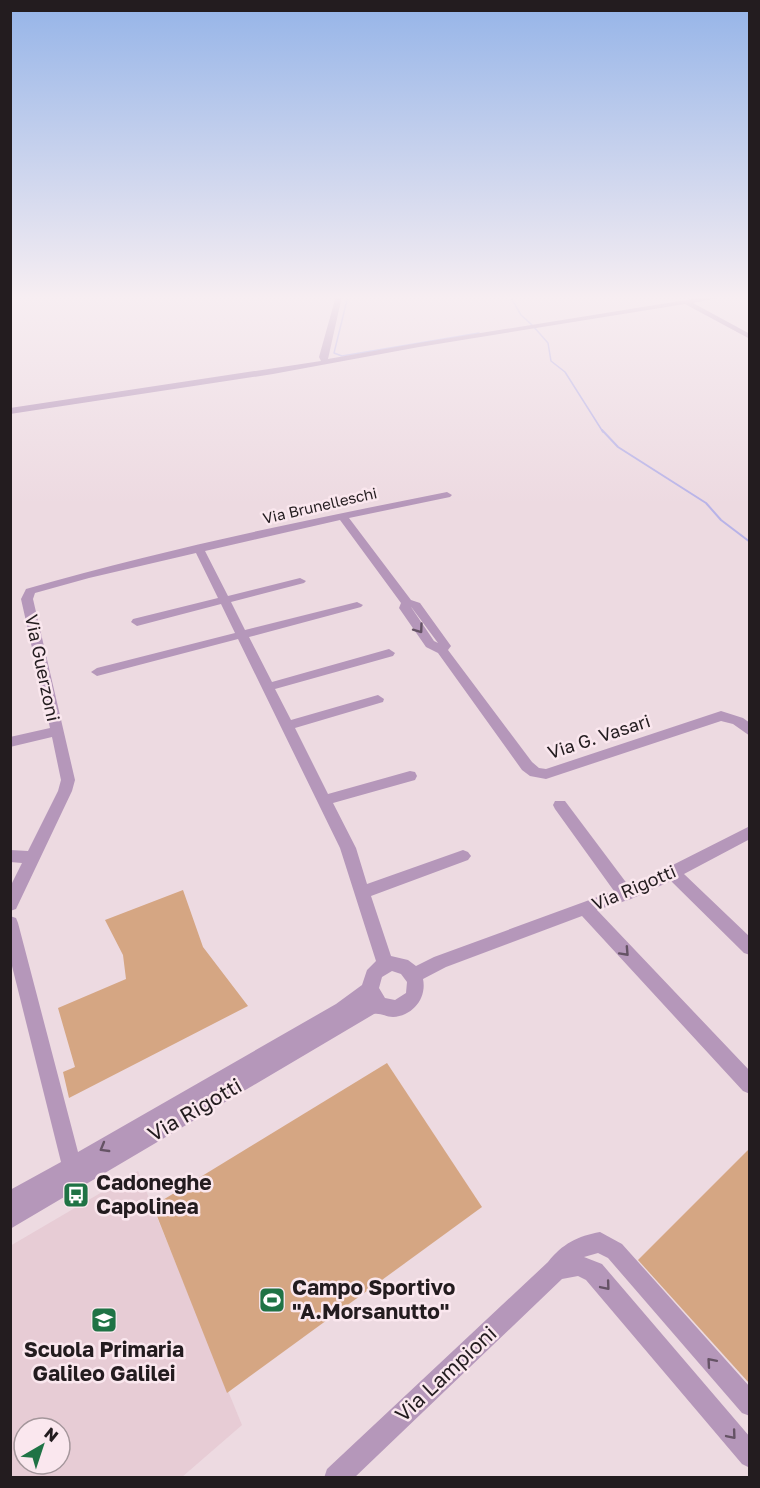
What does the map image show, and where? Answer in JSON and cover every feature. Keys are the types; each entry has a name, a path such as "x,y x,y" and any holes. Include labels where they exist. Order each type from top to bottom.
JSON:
{"street":[{"path":"10,411 303,365"},
{"name":"Via Brunelleschi","path":"199,549 447,495"},
{"name":"Via G. Vasari","path":"343,516 407,603 405,608 430,644 442,650 527,766 535,772 546,774 721,716 738,721 750,731"},
{"path":"199,549 348,848 386,966 398,965 414,975"},
{"name":"Via Guerzoni","path":"10,904 65,791 68,780 68,771 56,731 27,599 30,591 86,575 199,549"},
{"path":"137,622 300,581"},
{"path":"97,672 357,605"},
{"path":"269,687 389,653"},
{"path":"288,725 378,699"},
{"path":"10,742 56,731"},
{"path":"325,800 410,776"},
{"path":"560,805 625,894"},
{"name":"Via Rigotti","path":"10,1202 74,1173 371,1007 381,1005 396,1008 408,1004 417,988 414,975 441,962 625,894 672,873 750,832"},
{"path":"10,856 32,857"},
{"path":"363,892 463,856"},
{"path":"672,873 750,948"},
{"path":"586,909 750,1086"},
{"path":"10,923 74,1173"},
{"name":"Via Rigotti","path":"10,1219 74,1173 342,1010 370,989 374,973 386,966"},
{"path":"370,989 381,1005"},
{"name":"Via Lampioni","path":"336,1478 556,1270 565,1258 579,1246 600,1242 615,1251 750,1406"},
{"path":"556,1270 578,1265 594,1272 750,1456"}],"shaded area":[{"path":"183,890 203,947 248,1006 69,1098 63,1072 75,1067 58,1008 126,979 123,955 105,920"},
{"name":"Campo Sportivo \"A.Morsanutto\"","path":"387,1063 482,1207 227,1393 153,1206"},
{"path":"749,1149 749,1383 638,1260"},
{"name":"Scuola Primaria Galileo Galilei","path":"138,1171 242,1425 182,1477 11,1477 10,1246"}],"waterway":[{"path":"557,365 565,372 603,432"},
{"path":"602,430 618,447 706,503 721,520 750,542"}],"place":[{"name":"Cadoneghe Capolinea","path":"76,1195"},
{"name":"Campo Sportivo \"A.Morsanutto\"","path":"272,1300"},
{"name":"Scuola Primaria Galileo Galilei","path":"104,1320"}]}
